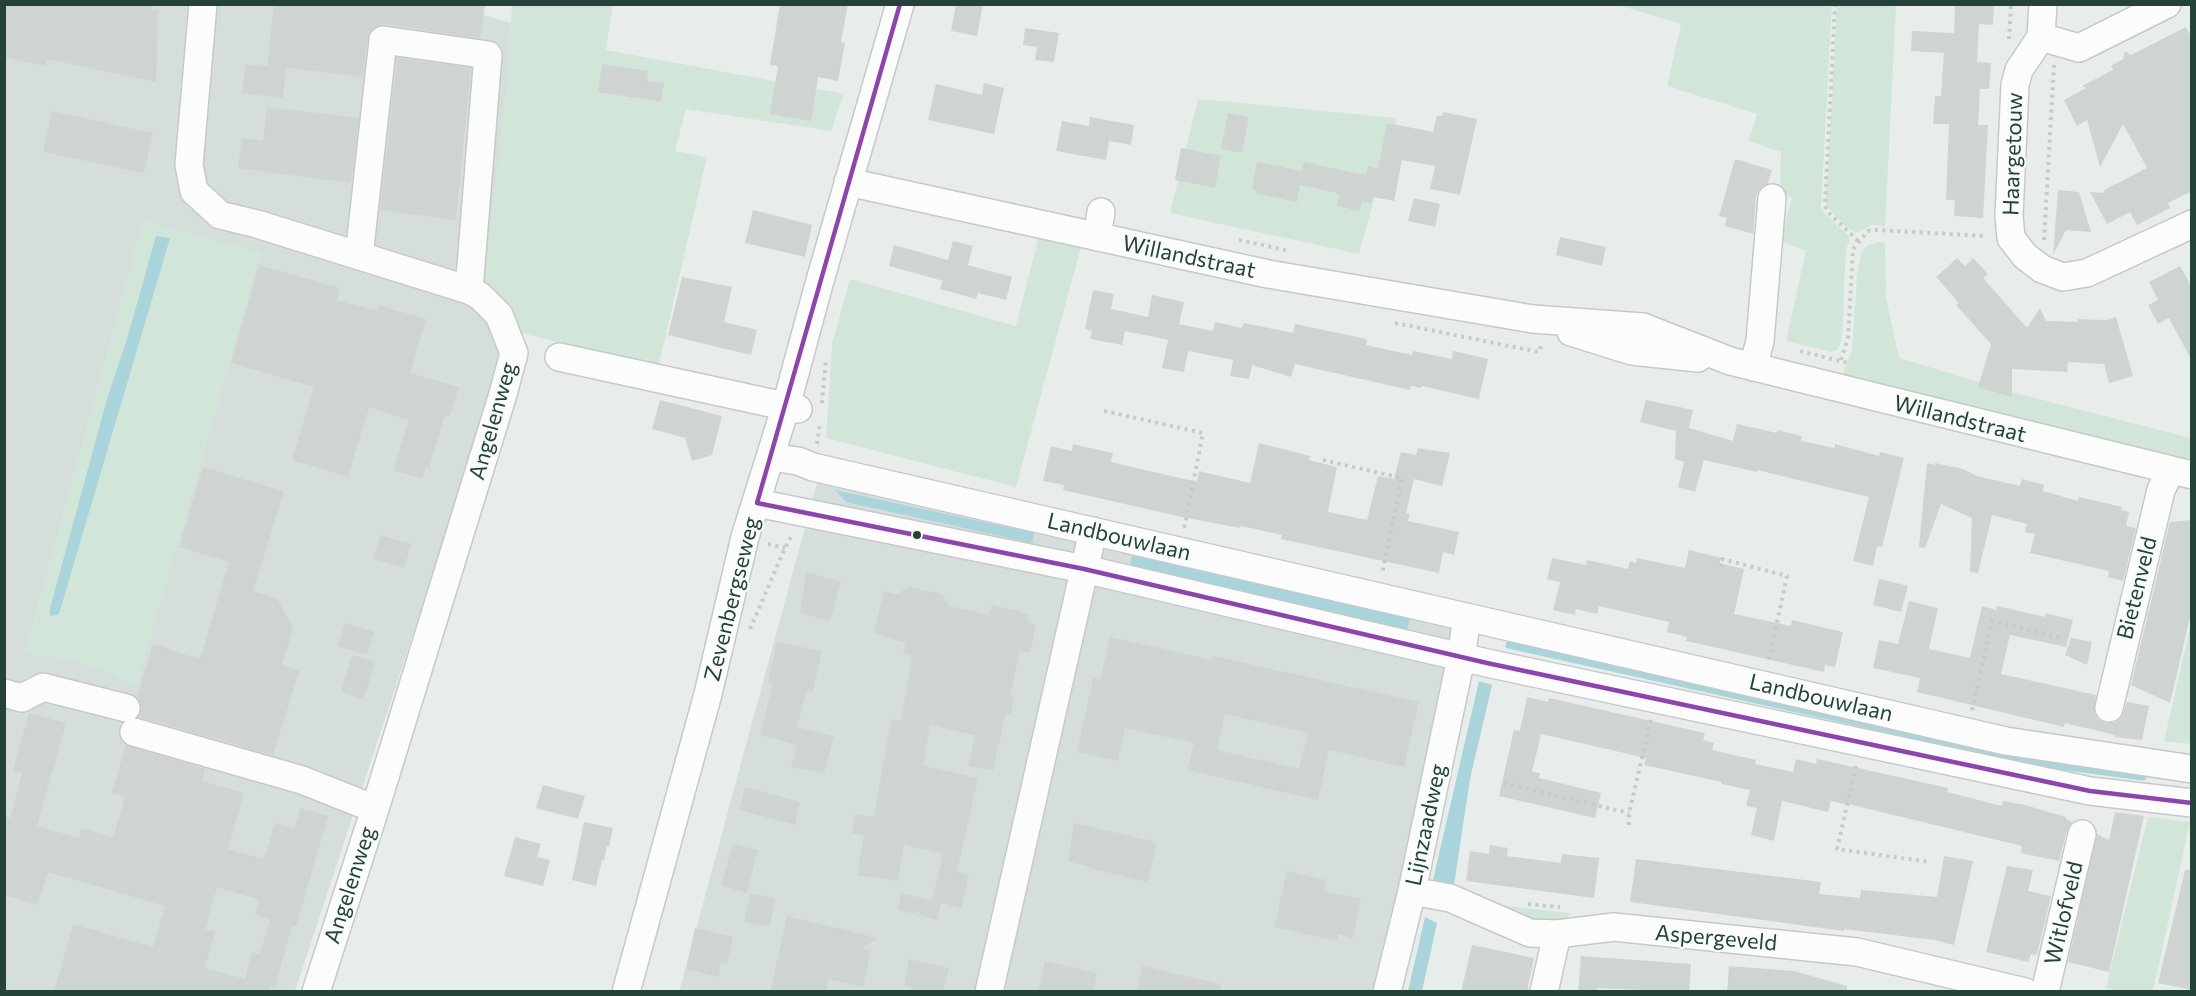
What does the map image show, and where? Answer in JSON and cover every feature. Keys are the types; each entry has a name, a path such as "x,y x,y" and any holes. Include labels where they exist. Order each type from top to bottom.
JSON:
{"street":[{"name":"Angelenweg","path":"202,4 189,165 194,191 219,215 469,290 480,296 499,315 514,353 375,809 316,992"},
{"name":"Zevenbergseweg","path":"626,992 708,694 745,537 765,504 792,408 816,295 900,4"},
{"path":"2043,4 2048,39 2079,48 2167,4"},
{"name":"Haargetouw","path":"2011,238 2009,216 2015,85 2019,70 2048,39"},
{"path":"359,256 383,40 488,55 469,290"},
{"name":"Willandstraat","path":"848,182 1099,224 1268,274 1533,320 1632,351 1741,364 2181,472"},
{"path":"1741,364 1760,341 1772,198"},
{"path":"2011,238 2025,256 2042,269 2063,277 2088,273 2191,226"},
{"path":"559,357 792,408"},
{"name":"Landbouwlaan","path":"765,504 1084,569 1461,657 2090,790 2182,801 2185,768 2006,741 778,458"},
{"name":"Bietenveld","path":"2109,708 2161,490 2181,472"},
{"path":"989,992 1049,676 1084,569 1093,531"},
{"path":"1461,657 1467,617"},
{"name":"Lijnzaadweg","path":"1387,992 1412,891 1461,657"},
{"path":"4,693 22,698 43,687 302,780 375,809"},
{"name":"Witlofveld","path":"2045,992 2082,834"},
{"name":"Aspergeveld","path":"1412,891 1450,898 1530,933 1557,934 1614,927 1857,952 2025,992"},
{"path":"1544,992 1557,934"}],"path":[{"path":"1835,4 1825,205 1827,211 1858,241"},
{"path":"2042,269 2048,39"},
{"path":"1841,360 1848,338 1853,249 1868,231 2011,238"},
{"path":"1104,411 1203,433 1183,535"},
{"path":"1323,460 1402,478 1380,580"},
{"path":"1721,567 1722,560 1787,576 1763,684"},
{"path":"1967,732 1992,621 2062,638"},
{"path":"1629,825 1629,813 1657,699"},
{"path":"1861,742 1838,849 1930,862"},
{"path":"1504,783 1629,813"},
{"path":"1525,904 1571,908"}],"shaded area":[{"path":"5,5 449,5 606,50 295,991 5,992"},
{"path":"824,457 1473,608 1389,991 679,992"}],"green space":[{"path":"512,5 613,5 606,50 844,94 831,131 686,109 675,151 707,157 659,364 519,332 483,284 507,82"},
{"path":"1618,5 1832,5 1821,207 1850,240 1846,249 1842,339 1838,349 1832,352 1786,341 1806,251 1780,241 1792,198 1780,191 1781,152 1749,141 1757,114 1667,86 1681,24"},
{"path":"1837,5 1896,5 1885,226 1872,225 1856,233 1843,224 1826,205"},
{"path":"1198,99 1397,118 1359,254 1170,213"},
{"path":"143,221 261,253 137,684 118,679 108,671 49,655 25,652"},
{"path":"1039,236 1081,247 1016,487 826,438 832,344 850,279 1016,326"},
{"path":"1885,243 1886,297 1899,358 2019,394 2191,438 2191,460 1842,376 1852,350 1857,275 1861,253 1868,245"},
{"path":"2191,623 2191,744 2164,741"},
{"path":"2148,817 2190,822 2153,991 2120,991 2106,988"},
{"path":"1478,903 1570,913 1562,925 1533,926"}],"water":[{"path":"156,236 170,238 59,614 51,616 49,612 107,399 127,339"},
{"path":"835,490 1034,533 1032,543 846,502"},
{"path":"1132,553 1410,618 1407,630 1130,565"},
{"path":"1479,681 1492,685 1470,779 1454,885 1433,880"},
{"path":"1425,917 1437,923 1422,991 1408,991"}],"building":[{"path":"4,4 153,4 152,10 158,11 156,82 47,59 46,66 4,57"},
{"path":"274,4 485,4 481,37 385,24 378,25 371,30 367,38 363,77 290,68 286,69 283,98 242,93 246,64 267,66"},
{"path":"780,4 848,4 841,42 845,43 838,81 818,77 811,121 770,114 778,66 770,65"},
{"path":"956,4 983,4 977,36 951,31"},
{"path":"1955,4 1994,4 1993,25 1979,24 1977,62 1991,63 1989,89 1980,89 1978,125 1988,125 1983,218 1954,216 1955,200 1946,200 1949,124 1933,124 1935,96 1941,96 1944,53 1911,51 1912,31 1954,33"},
{"path":"2186,27 2192,38 2192,191 2168,203 2170,208 2137,225 2130,212 2107,224 2090,192 2105,193 2104,190 2147,168 2123,124 2100,167 2087,120 2077,126 2064,100 2086,88 2082,86 2113,70 2111,66 2123,59 2125,51 2131,55"},
{"path":"1025,28 1059,33 1054,62 1035,60 1037,47 1023,45"},
{"path":"397,58 471,68 456,220 380,210"},
{"path":"602,64 648,71 647,81 664,83 661,102 598,92"},
{"path":"984,83 1004,88 994,134 928,120 936,84 982,95"},
{"path":"267,107 359,118 351,183 238,168 242,138 263,141"},
{"path":"52,111 153,133 144,173 43,152"},
{"path":"1443,112 1477,119 1460,195 1430,189 1435,166 1402,160 1394,201 1373,197 1371,203 1362,201 1360,211 1337,206 1339,195 1336,193 1300,185 1297,202 1255,193 1256,190 1252,189 1257,162 1302,171 1304,162 1366,175 1368,166 1378,169 1387,123 1433,132 1437,115 1442,116"},
{"path":"1228,113 1249,117 1242,153 1221,149"},
{"path":"1090,117 1134,125 1131,145 1109,141 1106,160 1056,151 1062,121 1089,126"},
{"path":"1181,148 1221,156 1215,188 1175,180"},
{"path":"1735,159 1772,170 1768,183 1759,189 1756,196 1753,234 1725,226 1727,218 1719,216"},
{"path":"2058,190 2079,192 2091,232 2066,230 2053,255"},
{"path":"1414,198 1440,204 1435,227 1408,221"},
{"path":"753,210 812,225 805,257 745,243"},
{"path":"1560,237 1606,247 1602,266 1556,255"},
{"path":"953,241 973,246 968,265 1012,277 1006,300 978,293 976,299 940,289 943,281 889,266 894,245 948,260"},
{"path":"1957,258 1965,266 1973,258 1988,274 1983,278 2027,328 2040,308 2046,321 2078,322 2078,319 2106,320 2116,317 2133,376 2109,383 2104,364 2068,362 2067,372 2012,369 2012,397 1978,387 1991,344 1956,305 1959,303 1936,277"},
{"path":"259,265 340,288 337,300 377,311 378,305 426,319 410,373 459,387 450,416 445,415 429,468 426,467 422,479 393,470 409,420 369,407 348,477 292,460 314,387 231,363"},
{"path":"2180,266 2192,287 2192,361 2169,318 2158,324 2148,305 2158,300 2149,282"},
{"path":"682,277 732,287 724,322 757,330 751,355 668,335"},
{"path":"1093,290 1114,294 1111,309 1148,317 1152,295 1184,302 1179,324 1213,331 1215,322 1242,328 1244,323 1293,333 1295,324 1367,339 1366,345 1412,355 1413,351 1452,359 1453,351 1488,359 1479,399 1422,386 1421,388 1411,386 1410,390 1295,364 1291,377 1252,365 1249,379 1230,376 1233,360 1188,351 1184,372 1162,368 1168,340 1125,331 1122,345 1090,339 1092,331 1085,329"},
{"path":"660,400 722,416 712,455 692,461 685,438 652,429"},
{"path":"1646,400 1693,410 1689,428 1733,441 1737,424 1802,436 1801,441 1835,448 1835,444 1879,456 1880,452 1904,458 1882,547 1877,546 1873,566 1853,561 1869,497 1757,470 1757,472 1704,460 1695,492 1678,487 1684,462 1675,459 1676,431 1640,422"},
{"path":"1259,443 1310,456 1309,460 1337,467 1328,512 1367,520 1378,476 1394,479 1401,452 1416,455 1418,448 1450,453 1442,486 1414,479 1406,513 1410,514 1408,521 1459,532 1454,555 1443,552 1439,573 1281,539 1282,535 1182,517 1063,490 1064,485 1043,481 1051,446 1072,451 1073,444 1113,453 1111,462 1197,482 1199,471 1250,483"},
{"path":"1927,463 1963,469 1977,476 2020,486 2022,479 2044,485 2043,491 2078,501 2079,497 2122,507 2121,510 2129,512 2126,526 2136,528 2123,581 2108,577 2109,571 2030,553 2035,534 2025,532 2027,524 1992,515 1978,573 1970,572 1972,518 1941,504 1925,548 1919,547"},
{"path":"203,467 284,491 253,591 277,598 293,629 282,665 299,671 273,755 139,717 141,704 137,697 153,644 200,659 229,562 179,547"},
{"path":"2192,520 2192,609 2170,703 2131,685 2170,522"},
{"path":"381,535 411,544 404,568 373,559"},
{"path":"1689,550 1721,558 1720,563 1744,569 1734,614 1791,626 1792,620 1843,632 1835,667 1825,665 1824,672 1686,641 1687,637 1667,632 1669,622 1599,606 1597,614 1576,609 1575,615 1553,610 1560,582 1547,579 1552,558 1586,565 1587,560 1628,569 1630,561 1636,563 1637,558 1685,568"},
{"path":"806,572 841,582 830,621 800,613"},
{"path":"1879,579 1908,586 1901,612 1873,605"},
{"path":"909,587 942,594 949,606 989,615 992,605 1029,614 1027,621 1036,626 1030,653 1020,651 1010,695 1015,696 1011,714 1006,713 993,771 968,766 975,735 930,725 923,766 978,778 957,872 969,875 961,908 941,903 937,920 919,915 920,910 914,914 898,910 901,893 932,900 943,854 904,845 898,881 857,875 864,835 852,833 855,814 874,817 891,719 901,721 912,656 903,654 906,643 873,633 884,591 897,594"},
{"path":"1909,601 1938,608 1929,649 1970,658 1982,606 1996,610 1997,606 2045,617 2046,613 2073,620 2066,647 2010,635 2001,674 2096,695 2094,713 2099,720 2106,723 2114,723 2121,718 2127,702 2149,706 2142,740 2115,737 2115,735 2065,723 2064,727 1917,692 1920,678 1873,668 1879,640 1898,644"},
{"path":"345,623 374,632 367,655 338,646"},
{"path":"1110,637 1212,660 1213,656 1419,702 1404,767 1329,750 1318,800 1187,770 1194,743 1125,728 1118,761 1077,752 1093,678 1100,680","holes":["1225,714 1308,733 1299,769 1217,750"]},
{"path":"2071,638 2092,642 2087,665 2065,655"},
{"path":"777,642 822,651 813,691 807,690 797,727 834,736 824,773 791,767 797,745 760,735 773,683 768,682"},
{"path":"352,655 375,662 364,699 341,692"},
{"path":"1527,697 1548,702 1549,698 1705,733 1703,740 1714,743 1712,750 1756,760 1755,764 1793,772 1796,759 1816,764 1817,759 1948,788 1947,792 2002,806 2003,801 2025,805 2066,817 2072,822 2067,830 2059,861 2021,853 2022,846 1844,803 1831,801 1828,812 1782,801 1774,841 1751,835 1757,808 1746,806 1750,790 1644,765 1646,758 1541,734 1532,772 1540,773 1539,778 1601,793 1595,818 1499,796 1514,730 1520,731"},
{"path":"29,713 66,723 37,826 79,838 81,828 113,838 125,797 112,793 126,745 205,769 202,781 244,793 228,849 264,859 275,823 294,829 301,808 328,816 296,927 292,926 275,988 270,987 270,992 54,992 73,924 153,947 165,906 48,872 38,905 4,895 4,817 10,818 22,773 13,770","holes":["217,887 259,900 255,915 270,919 260,954 252,952 245,979 205,968 215,932 205,929"]},
{"path":"543,785 585,796 578,819 536,808"},
{"path":"745,787 800,802 795,825 739,810"},
{"path":"2115,812 2144,816 2109,972 2068,962 2097,834 2109,840"},
{"path":"584,822 613,828 596,886 572,880"},
{"path":"1074,823 1157,842 1148,882 1068,861"},
{"path":"515,837 541,844 537,857 550,860 543,886 504,876"},
{"path":"733,844 758,850 747,893 721,886"},
{"path":"1490,845 1508,848 1507,856 1561,863 1562,854 1599,858 1594,898 1466,881 1470,851 1489,854"},
{"path":"1944,856 1973,861 1954,945 1935,940 1844,929 1844,931 1630,902 1636,859 1821,882 1819,894 1860,898 1861,890 1937,897"},
{"path":"2007,866 2033,870 2028,891 2051,896 2037,955 2031,954 2028,962 1986,952"},
{"path":"2185,870 2192,870 2192,990 2158,983"},
{"path":"1287,871 1326,880 1324,891 1361,899 1353,938 1338,934 1337,941 1274,927"},
{"path":"750,893 776,899 769,927 744,922"},
{"path":"787,916 878,938 862,948 871,951 863,987 829,979 826,992 770,992"},
{"path":"695,928 733,937 727,964 721,963 719,977 686,969"},
{"path":"1472,945 1534,958 1527,992 1461,992"},
{"path":"1581,956 1691,964 1689,992 1597,988 1597,992 1578,992"},
{"path":"909,959 949,968 943,992 912,992 913,987 904,985"},
{"path":"1045,961 1097,973 1093,992 1038,992"},
{"path":"1142,966 1221,984 1220,992 1136,992"},
{"path":"1729,966 1794,971 1847,986 1847,992 1727,992"}],"waterway":[{"path":"1509,645 2044,764 2143,777"}],"transit line":[{"path":"900,4 757,503 1084,569 1487,663 2090,791 2192,803"}]}
